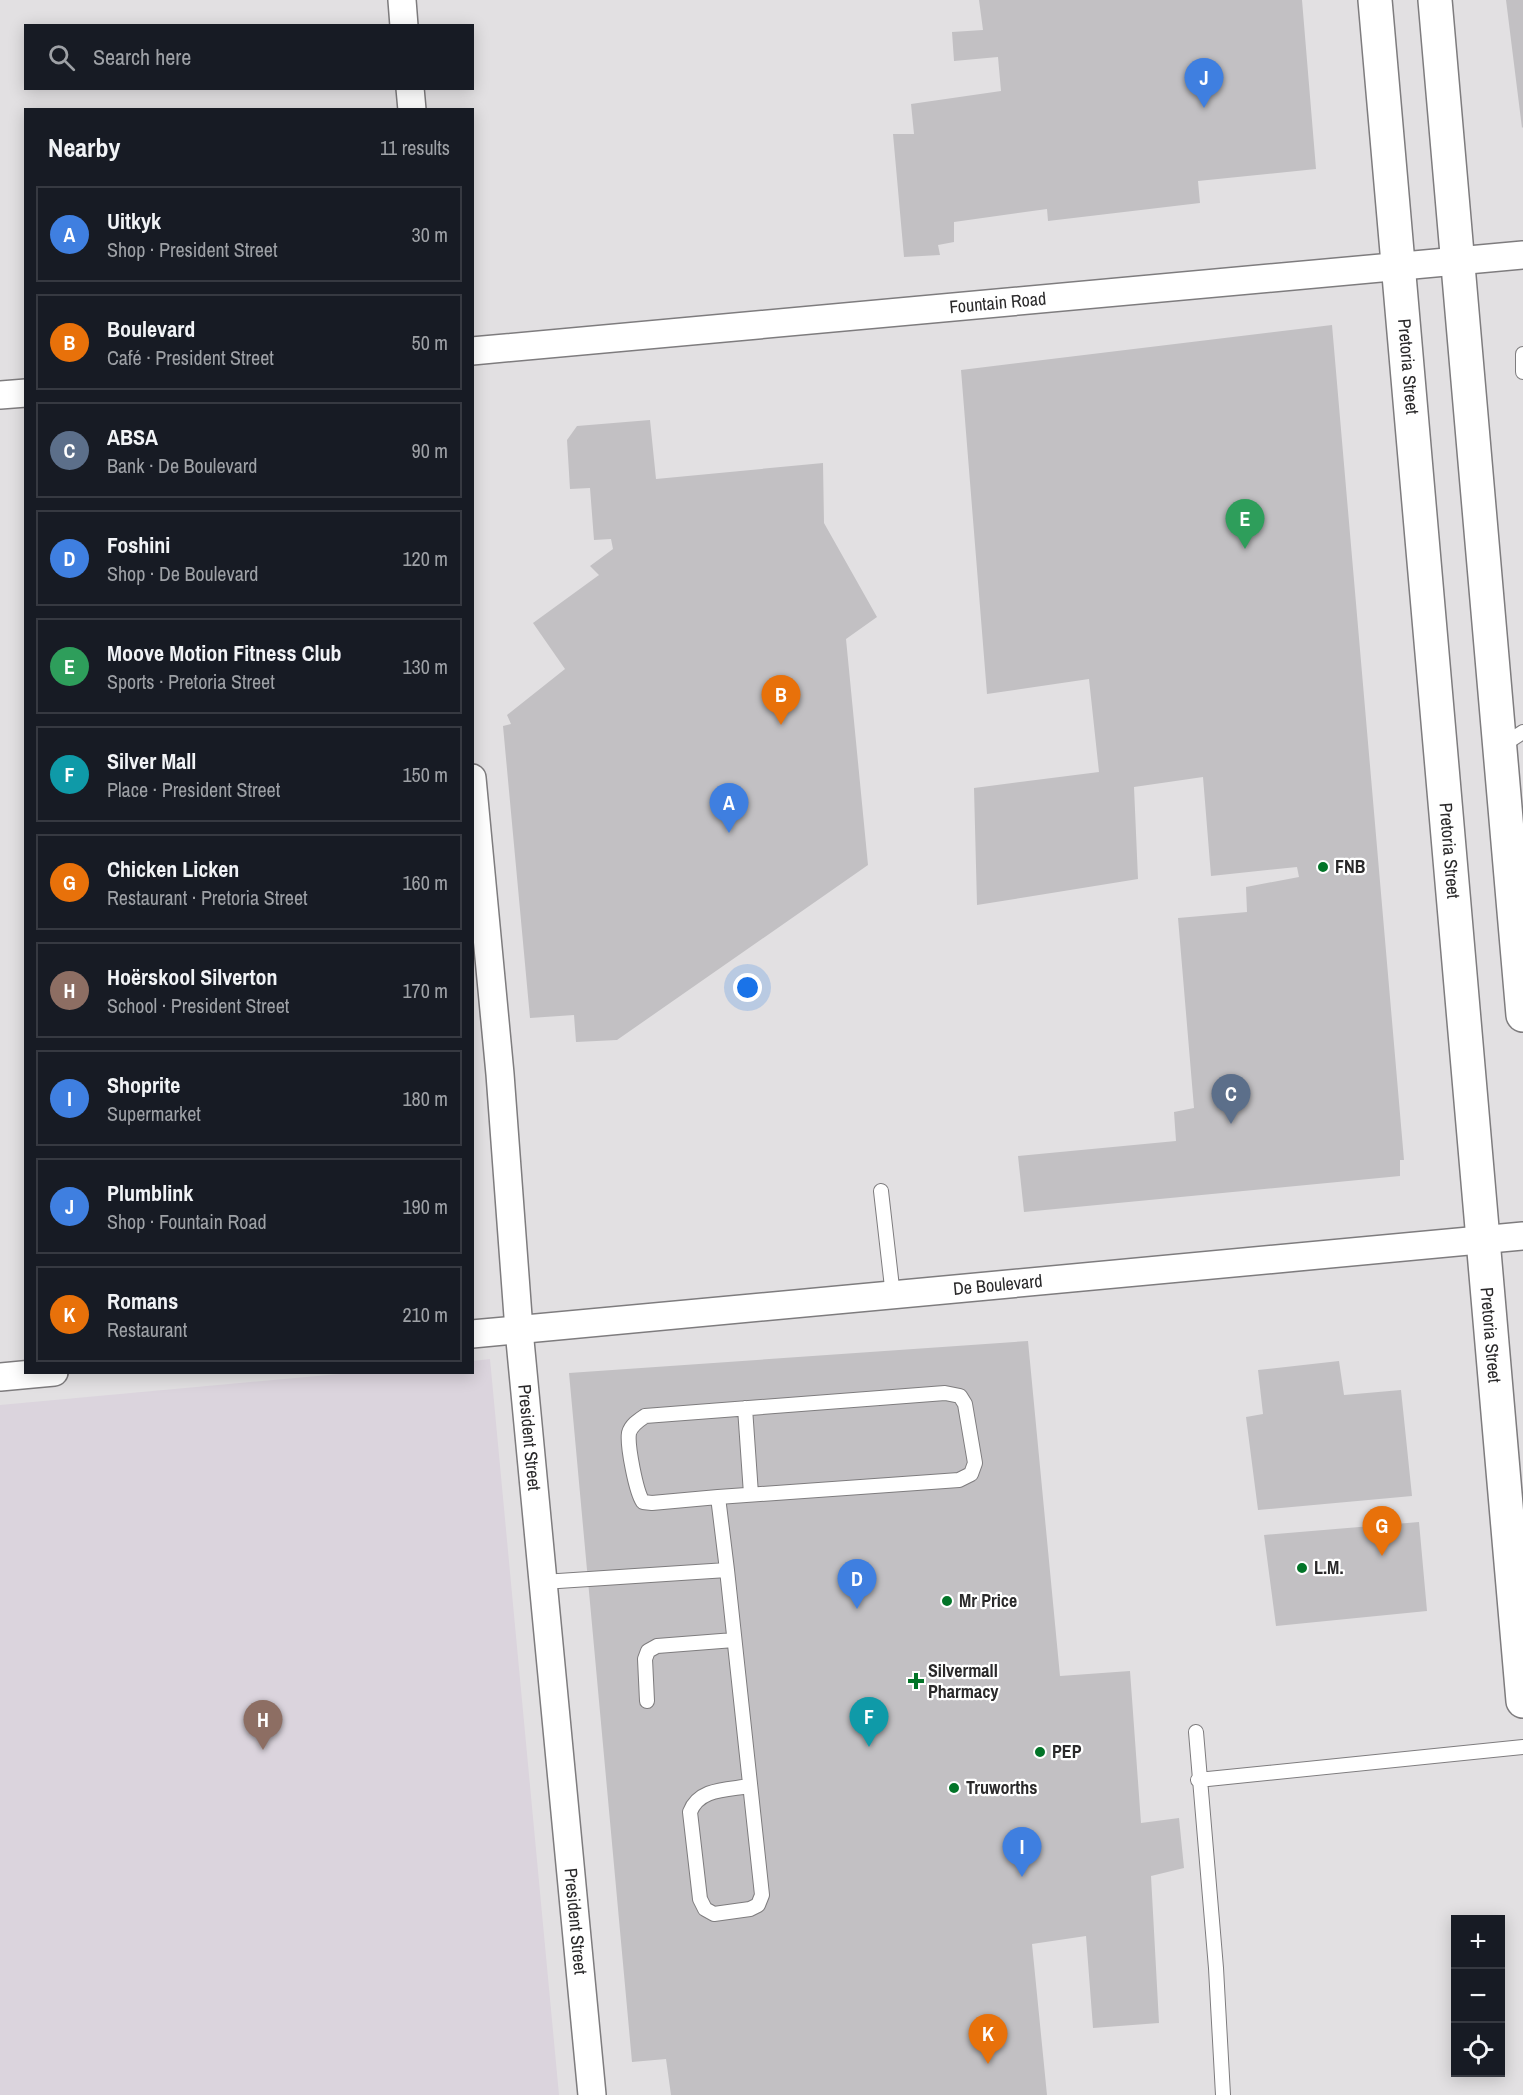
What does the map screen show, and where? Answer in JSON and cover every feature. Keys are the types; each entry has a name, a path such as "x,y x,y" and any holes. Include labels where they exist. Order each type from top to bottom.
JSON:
{"main road":[{"name":"Pretoria Street","path":"1376,0 1480,1238 1523,1701"},
{"path":"1435,0 1459,261 1511,740 1523,1015"}],"street":[{"path":"402,0 404,24"},
{"path":"410,90 412,108"},
{"name":"Fountain Road","path":"474,351 1523,255"},
{"path":"0,395 24,393"},
{"name":"President Street","path":"474,799 500,1074 519,1330 592,2095"},
{"name":"De Boulevard","path":"474,1335 1480,1238 1523,1236"},
{"path":"0,1377 32,1374"}],"lane":[{"path":"1523,354 1523,372"},
{"path":"881,1191 892,1296"},
{"path":"945,1393 960,1396 965,1404 975,1463 971,1474 959,1480 643,1502 636,1492 629,1433 634,1424 645,1416 745,1408 945,1393"},
{"path":"745,1408 751,1494"},
{"path":"718,1497 762,1894 758,1905 750,1910 714,1914 705,1909 700,1899 690,1812 694,1800 704,1794 750,1786"},
{"path":"543,1582 727,1570"},
{"path":"647,1701 645,1659 648,1650 657,1646 734,1640"},
{"path":"1196,1732 1198,1780 1216,1968 1223,2095"},
{"path":"1198,1780 1523,1747"}],"shaded area":[{"path":"490,1359 559,2095 0,2095 0,1405 339,1374 474,1374 474,1361"}],"building":[{"path":"979,0 1302,0 1316,169 1198,181 1200,203 1048,221 1047,209 954,222 954,242 938,245 940,255 904,257 893,134 914,134 911,104 1001,91 998,57 954,61 952,32 983,30"},
{"path":"1506,0 1523,0 1522,128"},
{"path":"1332,325 1404,1160 1400,1160 1400,1176 1024,1212 1018,1156 1176,1141 1174,1112 1194,1108 1178,918 1247,912 1246,887 1299,877 1297,867 1211,876 1203,777 1134,787 1138,879 977,905 974,788 1099,772 1089,679 987,694 961,370"},
{"path":"650,420 656,479 823,463 824,523 877,617 846,639 868,865 617,1040 576,1042 574,1015 530,1018 503,726 511,724 507,715 565,669 533,623 599,575 590,566 613,549 611,539 594,540 590,488 570,489 567,440 577,426"},
{"path":"1028,1341 1060,1676 1130,1671 1141,1823 1179,1818 1184,1868 1151,1876 1159,2023 1093,2028 1086,1936 1032,1944 1047,2095 671,2095 666,2059 632,2062 569,1373"},
{"path":"1339,1361 1344,1395 1401,1390 1412,1496 1258,1510 1246,1417 1263,1414 1258,1370"},
{"path":"1419,1522 1427,1611 1276,1626 1264,1535"}],"place":[{"name":"Plumblink","path":"1204,108"},
{"name":"Moove Motion Fitness Club","path":"1245,549"},
{"name":"Boulevard","path":"781,725"},
{"name":"Uitkyk","path":"729,833"},
{"name":"FNB","path":"1323,867"},
{"name":"ABSA","path":"1231,1124"},
{"name":"Chicken Licken","path":"1382,1556"},
{"name":"L.M.","path":"1302,1568"},
{"name":"Mr Price","path":"947,1601"},
{"name":"Foshini","path":"857,1609"},
{"name":"Silvermall Pharmacy","path":"916,1681"},
{"name":"Silver Mall","path":"869,1747"},
{"name":"Hoërskool Silverton","path":"263,1750"},
{"name":"PEP","path":"1040,1752"},
{"name":"Truworths","path":"954,1788"},
{"name":"Shoprite","path":"1022,1877"},
{"name":"Romans","path":"988,2064"}]}
